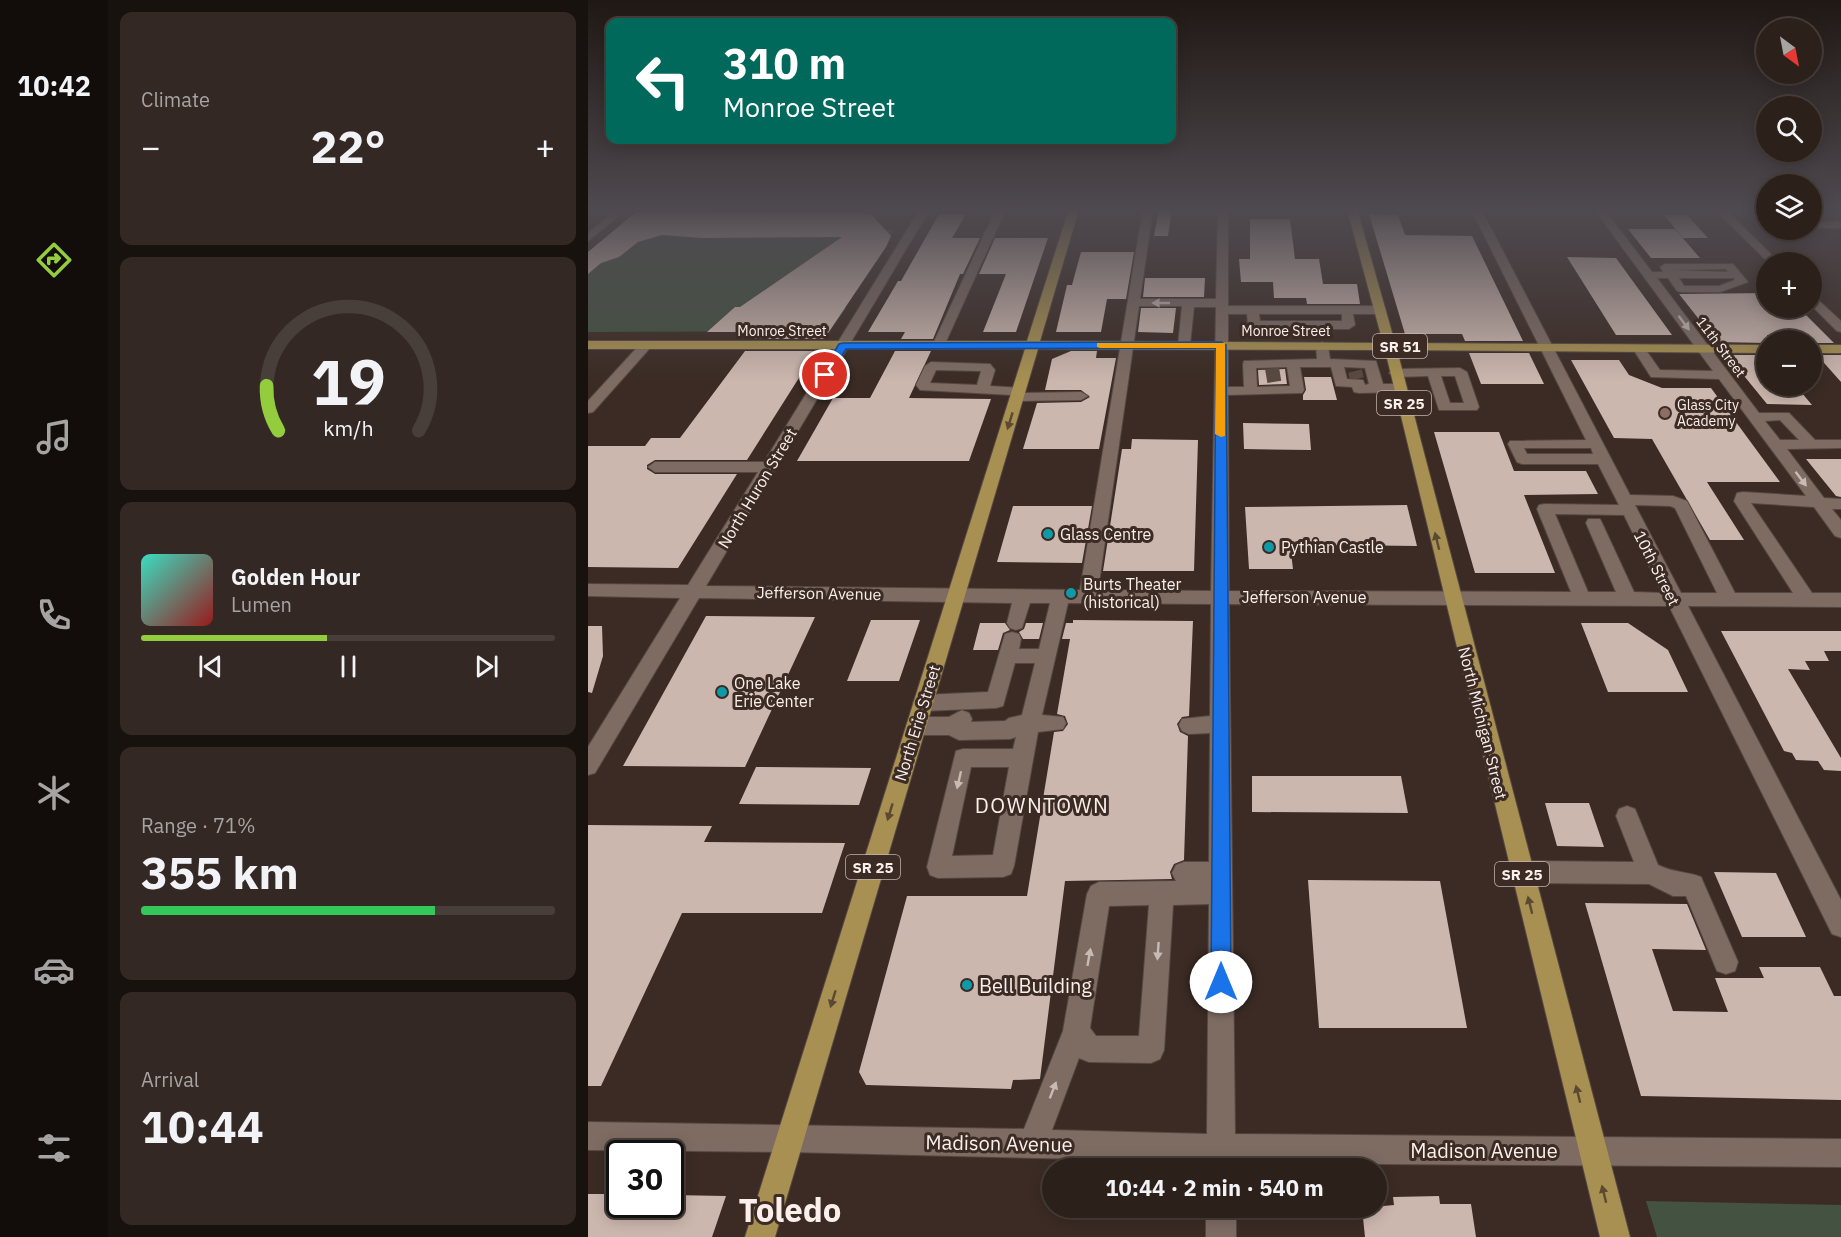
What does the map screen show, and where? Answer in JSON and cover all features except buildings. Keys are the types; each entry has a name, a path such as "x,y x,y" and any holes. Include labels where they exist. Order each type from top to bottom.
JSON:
{"main road":[{"name":"North Erie Street","path":"760,1237 1057,267"},
{"name":"North Michigan Street","path":"1368,267 1615,1237"},
{"name":"Monroe Street","path":"588,345 1266,345 1756,349"},
{"path":"1822,349 1841,349"}],"street":[{"name":"North Huron Street","path":"588,766 891,267"},
{"path":"975,267 922,384 925,387 1018,394 1082,396"},
{"path":"1088,596 1139,267"},
{"path":"1221,1158 1222,267"},
{"name":"10th Street","path":"1505,267 1841,925"},
{"name":"11th Street","path":"1642,267 1841,532"},
{"path":"1648,275 1737,275"},
{"path":"1134,302 1188,303 1253,310 1254,325 1349,325 1347,310 1380,310"},
{"path":"1184,345 1188,303"},
{"path":"1822,310 1841,328"},
{"path":"588,409 646,345"},
{"path":"1266,345 1270,365"},
{"path":"1322,346 1341,383 1371,364 1377,388"},
{"path":"1639,349 1656,374 1723,375"},
{"path":"1221,391 1275,388 1297,390 1293,363"},
{"path":"1251,391 1249,364 1331,363 1356,374"},
{"path":"932,366 985,367 988,370 982,390"},
{"path":"1396,373 1433,372"},
{"path":"1356,374 1359,389 1400,388"},
{"path":"1754,417 1784,417 1811,444"},
{"path":"1515,444 1572,444 1598,451 1578,459 1522,459 1515,444"},
{"path":"1572,444 1578,459"},
{"path":"1775,444 1841,444"},
{"path":"655,467 770,467"},
{"path":"1806,600 1742,501 1743,497 1841,504"},
{"path":"1582,598 1545,509 1673,501 1681,505 1729,599"},
{"path":"1594,523 1628,599"},
{"name":"Jefferson Avenue","path":"588,590 956,596 1841,600"},
{"path":"923,704 996,700 1023,596"},
{"path":"1021,758 963,758 938,867 1003,866 1021,758 1023,724 1046,656 1061,596"},
{"path":"1012,639 1046,656"},
{"path":"916,726 953,726 959,731 1010,730 1023,724 1056,723"},
{"path":"1189,725 1220,724"},
{"path":"1627,816 1650,873"},
{"path":"1522,872 1650,873 1673,884 1693,885 1726,962"},
{"path":"1184,873 1221,883"},
{"path":"1032,1144 1076,1030 1099,894 1124,888 1162,893 1221,883"},
{"path":"1076,1030 1089,1049 1151,1050 1162,893"},
{"name":"Madison Avenue","path":"588,1136 1032,1144 1208,1158"},
{"name":"Madison Avenue","path":"1268,1158 1593,1151 1841,1153"},
{"path":"1221,1218 1221,1237"}],"green space":[{"path":"588,267 858,267 813,307 846,308 830,331 588,332"},
{"path":"1646,1201 1841,1205 1841,1237 1657,1237"}],"tunnel":[{"path":"1272,368 1275,386"},
{"path":"1355,371 1357,379"}],"slow traffic":[{"path":"1100,345 1221,345 1221,434"}],"place":[{"name":"Glass City Academy","path":"1665,413"},
{"name":"Glass Centre","path":"1048,534"},
{"name":"Pythian Castle","path":"1269,547"},
{"name":"Burts Theater (historical)","path":"1071,593"},
{"name":"One Lake Erie Center","path":"722,692"},
{"name":"Bell Building","path":"967,985"}],"district":[{"name":"DOWNTOWN","path":"1042,805"},
{"name":"Toledo","path":"790,1209"}],"route":[{"path":"825,375 843,346 1221,345 1221,982"}]}
